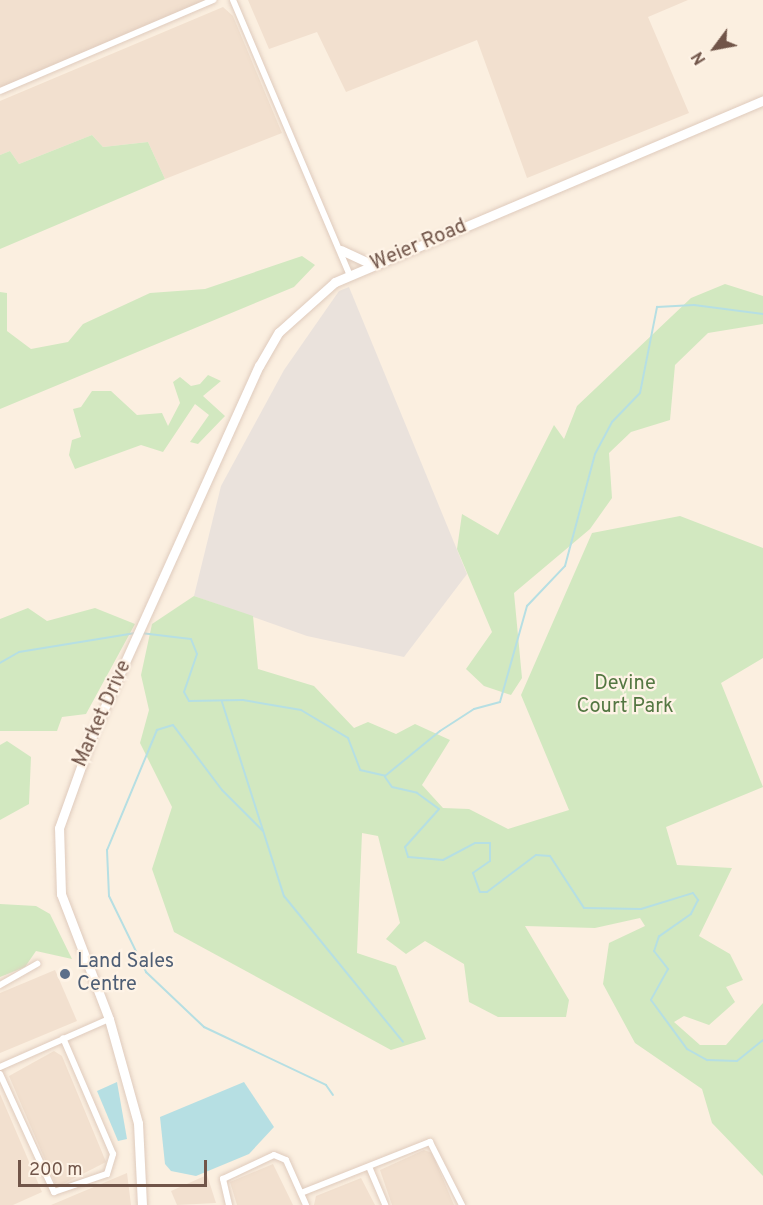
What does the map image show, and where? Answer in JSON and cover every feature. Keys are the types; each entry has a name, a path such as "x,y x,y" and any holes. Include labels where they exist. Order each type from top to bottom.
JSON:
{"street":[{"path":"0,91 213,0"},
{"name":"Weier Road","path":"233,0 350,275 763,100"},
{"path":"340,250 356,262 375,265"},
{"name":"Market Drive","path":"142,1205 138,1123 109,1019 72,927 56,859 69,789 152,602 279,332 318,294 350,275"},
{"path":"0,985 36,964"},
{"path":"0,1067 109,1019"},
{"path":"0,1074 54,1192 107,1174 113,1154 63,1038"},
{"path":"301,1193 370,1169 430,1142 462,1205"},
{"path":"229,1205 223,1179 274,1155 286,1160 306,1205"},
{"path":"370,1169 385,1205"}],"shaded area":[{"path":"0,0 213,0 0,91"},
{"path":"248,0 688,0 648,17 689,113 527,178 477,40 346,92 317,32 269,49"},
{"path":"223,7 233,16 282,133 165,179 148,142 103,147 92,135 19,164 10,151 0,155 0,101"},
{"path":"349,287 467,574 404,657 307,636 194,596 221,486 284,370 339,291"},
{"path":"55,970 77,1021 0,1053 0,993"},
{"path":"54,1051 62,1056 106,1162 61,1185 55,1183 9,1076"},
{"path":"0,1094 42,1192 13,1205 0,1205"},
{"path":"424,1150 432,1153 454,1205 392,1205 380,1170"},
{"path":"273,1164 293,1205 237,1205 230,1182"},
{"path":"127,1173 131,1205 51,1205"},
{"path":"207,1175 216,1203 177,1205 171,1191"},
{"path":"361,1178 375,1205 314,1205 316,1196"}],"green space":[{"path":"92,135 103,147 148,142 165,179 0,249 0,155 10,151 19,164"},
{"path":"302,256 315,265 294,287 0,409 0,292 7,293 7,331 31,349 68,342 83,324 150,293 205,289"},
{"path":"725,284 763,296 763,324 708,333 675,365 670,420 631,432 609,453 612,498 590,529 514,593 522,678 511,695 484,686 466,669 492,632 457,549 462,514 498,535 554,425 564,439 577,406 691,298"},
{"path":"208,375 221,381 203,396 225,416 198,444 190,442 209,415 195,404 163,452 141,445 75,469 69,455 72,440 81,437 73,409 81,407 92,391 111,391 137,415 162,413 168,426 180,403 173,382 180,377 191,386 200,384"},
{"name":"Devine Court Park","path":"680,516 763,548 763,658 721,683 763,787 666,827 677,865 732,868 699,936 730,954 743,980 726,987 735,1002 709,1025 684,1016 674,1022 700,1045 726,1045 763,1003 763,1176 712,1123 702,1089 635,1043 603,984 609,943 645,926 640,918 595,928 525,926 569,1000 566,1017 498,1017 469,1002 464,964 425,941 406,954 386,939 400,923 378,836 362,833 357,953 396,966 426,1039 391,1050 174,932 152,869 172,807 140,743 149,710 141,675 152,624 194,596 253,616 258,669 314,686 354,728 368,722 396,734 415,724 450,740 422,785 443,808 469,809 508,829 569,810 521,695 592,533"},
{"path":"28,608 47,621 95,608 135,624 86,714 62,717 57,731 0,731 0,619"},
{"path":"7,741 31,757 29,804 0,820 0,745"},
{"path":"0,904 36,906 50,914 72,959 36,951 25,967 0,977"}],"water":[{"path":"117,1082 127,1139 118,1141 97,1091"},
{"path":"244,1082 274,1127 249,1154 196,1176 171,1171 165,1164 160,1117"}],"waterway":[{"path":"141,633 191,639 197,654 184,692 189,701 243,700 301,710 348,738 360,770 385,776 440,731 474,709 500,702 527,606 565,566 595,454 612,422 640,393 657,307 694,305 763,314"},
{"path":"0,663 19,652 135,633"},
{"path":"222,702 284,896 403,1042"},
{"path":"263,831 222,790 173,725 157,730 107,850 109,896 146,972 204,1027 326,1085 333,1095"},
{"path":"385,777 392,787 417,793 439,809 405,847 408,857 443,860 475,843 490,843 490,861 473,873 480,892 487,892 536,855 550,856 584,908 641,909 693,893 698,900 691,914 659,936 654,951 668,969 651,1000 687,1049 707,1060 737,1061 763,1040"}],"place":[{"name":"Land Sales Centre","path":"65,974"}]}
